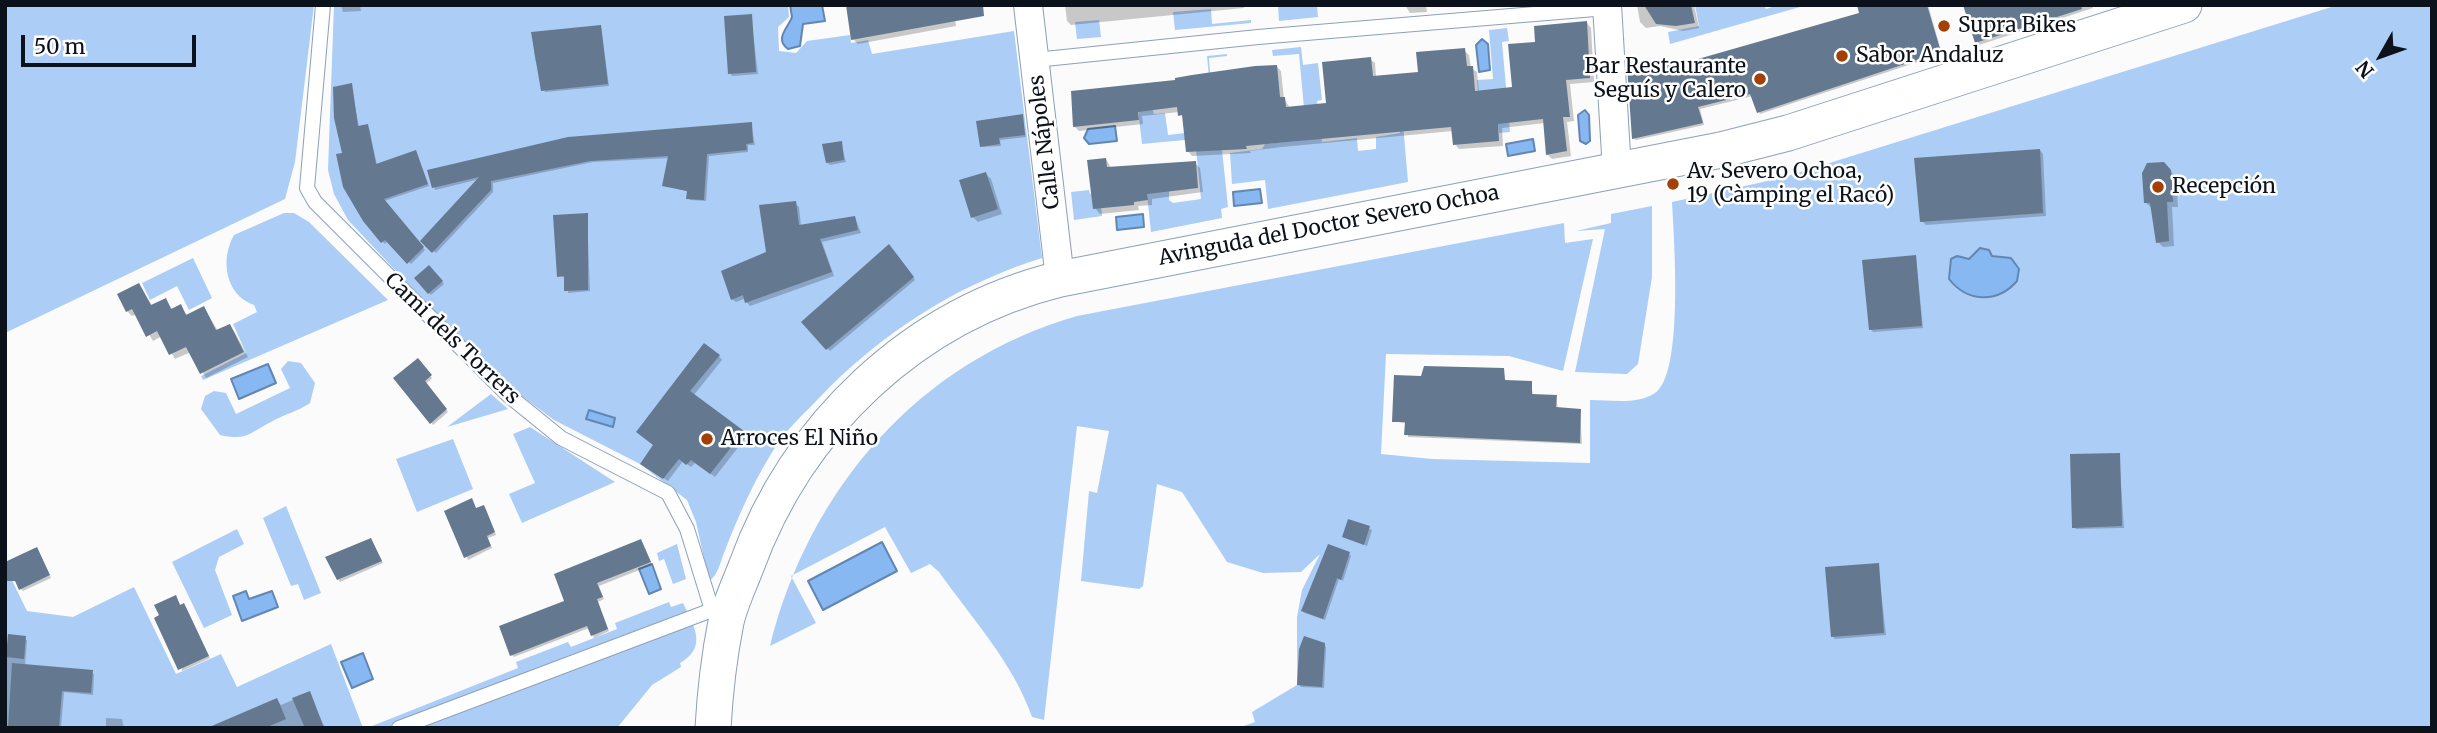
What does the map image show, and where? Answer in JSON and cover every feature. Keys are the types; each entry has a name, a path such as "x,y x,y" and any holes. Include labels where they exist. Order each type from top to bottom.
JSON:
{"street":[{"name":"Calle Nápoles","path":"1028,5 1060,279"},
{"name":"Avinguda del Doctor Severo Ochoa","path":"713,728 719,615 782,488 813,442 848,401 887,365 947,323 988,301 1060,279 1617,171 1788,133 2184,5"},
{"path":"1607,7 1617,171"}],"lane":[{"name":"Cami dels Torrers","path":"323,5 307,188 315,202 515,401 561,438 668,494 687,529 719,615"},
{"path":"1035,60 1258,37 1607,7"},
{"path":"399,728 719,615"}],"shaded area":[{"path":"5,5 314,5 295,162 285,199 5,333"},
{"path":"334,5 788,5 789,17 778,27 779,51 796,53 807,41 850,35 851,43 868,40 872,54 1014,31 1042,258 1010,269 950,297 894,333 842,375 778,443 735,525 715,576 709,581 696,522 687,500 640,464 554,420 523,397 475,355 348,220 334,194 328,170"},
{"path":"790,5 822,5 825,21 803,24 800,46 788,49 782,37 792,17"},
{"path":"1278,5 1317,5 1318,17 1279,21"},
{"path":"1695,5 1764,5 1766,9 1778,5 1800,7 1670,44 1668,32 1699,26"},
{"path":"2338,5 2432,5 2432,728 1238,728 1255,722 1252,712 1297,685 1297,617 1302,590 1320,554 1301,572 1263,573 1227,562 1182,492 1157,484 1143,586 1139,589 1081,581 1089,491 1097,493 1109,431 1077,426 1044,720 1032,717 1003,660 939,572 930,564 911,573 885,527 794,574 812,535 843,484 879,439 921,399 968,364 1020,337 1077,316 1564,223 1565,243 1593,239 1563,371 1509,356 1386,354 1381,454 1432,459 1590,463 1590,400 1624,401 1648,397 1655,393 1664,381 1674,334 1672,202 1781,178"},
{"path":"1211,9 1212,24 1251,20 1251,23 1175,30 1173,12"},
{"path":"1099,20 1101,37 1077,39 1075,22"},
{"path":"1507,28 1509,41 1502,42 1510,132 1499,133 1497,116 1480,118 1477,80 1493,79 1489,30"},
{"path":"1482,39 1488,44 1490,70 1479,72 1476,45"},
{"path":"1301,47 1303,65 1318,63 1322,100 1317,101 1322,142 1357,138 1358,151 1376,149 1376,137 1400,133 1397,89 1400,89 1408,182 1268,209 1265,180 1232,184 1230,153 1262,149 1265,144 1307,140 1299,54 1273,56 1272,50"},
{"path":"1227,54 1209,58 1216,150 1222,150 1228,207 1221,209 1222,218 1151,232 1146,185 1169,190 1169,200 1173,203 1201,199 1195,139 1142,144 1138,109 1152,107 1154,114 1165,113 1168,135 1193,132 1212,108 1207,56"},
{"path":"1585,110 1589,115 1590,141 1586,144 1580,141 1578,115"},
{"path":"1115,126 1117,141 1089,144 1084,138 1088,129"},
{"path":"1533,139 1535,151 1508,156 1506,144"},
{"path":"1260,189 1262,203 1234,206 1233,192"},
{"path":"1089,190 1090,194 1100,192 1102,216 1074,220 1071,192"},
{"path":"1652,206 1652,277 1638,364 1627,374 1575,372 1605,229 1576,231 1611,223 1611,214"},
{"path":"284,213 294,213 309,222 388,300 203,380 201,376 246,353 233,324 257,312 254,305 237,293 228,275 227,255 234,235"},
{"path":"1143,214 1144,227 1117,230 1116,217"},
{"path":"1980,248 1989,250 1992,256 2011,258 2019,269 2017,281 2000,294 1991,297 1973,296 1956,287 1949,279 1951,259 1957,256 1969,259"},
{"path":"193,258 212,298 189,310 177,286 150,300 142,283"},
{"path":"288,361 301,363 315,383 310,403 247,435 220,435 201,409 205,396 214,391 226,393 236,414 290,388 281,369"},
{"path":"268,364 276,383 239,399 231,379"},
{"path":"491,394 508,409 447,427"},
{"path":"589,410 615,418 613,427 586,419"},
{"path":"530,427 615,482 522,523 509,494 535,483 513,434"},
{"path":"453,439 473,489 417,512 396,459"},
{"path":"286,506 321,593 304,600 298,584 291,586 263,518"},
{"path":"237,529 244,544 219,557 215,570 232,615 204,628 172,562"},
{"path":"882,542 897,571 823,610 808,581"},
{"path":"677,544 686,579 673,584 664,559 659,561 657,553"},
{"path":"652,564 661,589 649,594 639,569"},
{"path":"5,566 27,611 73,617 134,587 176,674 221,654 237,687 331,644 363,728 5,728"},
{"path":"792,579 816,623 770,646 788,589"},
{"path":"246,591 249,599 272,591 278,607 242,621 233,596"},
{"path":"669,602 671,607 683,603 696,636 694,650 680,663 681,667 652,685 617,728 367,728 518,668 516,662 568,642 571,647 617,629 615,623"},
{"path":"363,653 373,679 352,688 341,662"}],"building":[{"path":"846,5 983,5 984,16 851,40"},
{"path":"1644,5 1691,5 1695,23 1676,26 1656,24"},
{"path":"1857,5 1927,5 1941,52 1757,113 1750,94 1698,107 1703,123 1632,139 1627,66 1654,60 1655,68 1698,59 1859,13"},
{"path":"1963,5 2081,5 2082,9 1975,43"},
{"path":"752,14 756,72 728,74 724,16"},
{"path":"1587,21 1590,78 1566,80 1570,117 1563,117 1567,151 1546,155 1543,119 1498,124 1499,141 1453,145 1451,127 1246,146 1247,149 1186,152 1182,115 1178,116 1177,107 1138,112 1139,120 1073,127 1071,91 1175,80 1255,66 1277,65 1280,97 1285,97 1286,107 1326,103 1322,62 1371,57 1373,76 1418,72 1416,52 1465,48 1467,66 1473,66 1475,91 1512,87 1508,44 1535,42 1534,26"},
{"path":"601,25 608,84 541,91 531,32"},
{"path":"352,83 358,126 368,124 376,164 416,150 428,184 384,199 424,247 407,264 385,240 381,243 363,221 343,187 336,154 342,153 334,118 333,87"},
{"path":"1023,114 1025,135 999,138 1000,144 980,147 976,121"},
{"path":"752,122 753,143 746,144 747,150 707,154 704,200 686,199 687,191 662,186 668,156 590,161 491,181 491,190 432,253 420,241 479,177 432,188 427,170 568,137"},
{"path":"842,141 844,160 826,163 822,144"},
{"path":"2040,149 2043,213 1920,222 1914,158"},
{"path":"1106,158 1107,167 1196,161 1198,188 1147,194 1148,200 1134,202 1134,205 1093,209 1087,160"},
{"name":"Recepción","path":"2164,162 2171,170 2173,202 2167,202 2169,241 2156,243 2150,203 2144,203 2142,173 2147,163"},
{"path":"986,172 998,209 971,218 959,180"},
{"path":"796,201 799,225 855,216 858,230 820,239 832,272 745,303 743,295 731,300 721,271 766,252 759,205"},
{"path":"588,213 588,290 564,291 564,276 557,277 553,215"},
{"path":"889,244 914,277 826,350 801,322"},
{"path":"1916,255 1922,326 1869,330 1862,260"},
{"path":"429,265 443,281 428,294 414,278"},
{"path":"139,283 151,305 166,298 171,309 181,304 186,315 204,306 216,330 230,324 244,352 200,374 186,347 169,355 157,331 146,337 132,309 126,312 117,294"},
{"path":"704,343 720,355 690,391 744,431 710,474 691,460 686,465 679,459 663,479 640,464 653,445 636,432"},
{"path":"418,358 432,375 425,381 447,409 430,424 393,378"},
{"path":"1424,366 1504,368 1505,380 1532,381 1532,394 1557,395 1556,407 1581,409 1580,443 1404,435 1405,422 1392,422 1394,375 1421,376"},
{"path":"2120,453 2122,526 2072,528 2070,454"},
{"path":"472,498 476,508 484,505 495,532 487,536 491,546 464,558 444,511"},
{"path":"1348,519 1370,526 1364,545 1342,537"},
{"path":"371,538 382,561 337,580 325,557"},
{"path":"641,539 651,562 597,583 603,597 597,599 608,629 591,636 587,626 510,656 499,626 564,601 554,574"},
{"path":"1328,544 1350,552 1341,580 1337,578 1323,619 1301,611"},
{"path":"37,547 50,575 19,590 15,581 5,581 5,562"},
{"path":"1879,563 1884,633 1831,637 1825,567"},
{"path":"176,595 180,605 184,603 209,656 178,670 154,618 159,615 154,605"},
{"path":"8,634 26,636 24,659 6,657"},
{"path":"1304,636 1325,643 1322,687 1297,685 1299,649"},
{"path":"12,663 93,670 91,693 62,691 59,728 8,728"},
{"path":"310,691 324,728 305,728 292,698"},
{"path":"277,698 286,719 265,728 207,728"}],"place":[{"name":"Supra Bikes","path":"1944,26"},
{"name":"Sabor Andaluz","path":"1842,56"},
{"name":"Bar Restaurante Seguís y Calero","path":"1760,79"},
{"name":"Av. Severo Ochoa, 19 (Càmping el Racó)","path":"1673,184"},
{"name":"Recepción","path":"2158,187"},
{"name":"Arroces El Niño","path":"707,439"}]}
